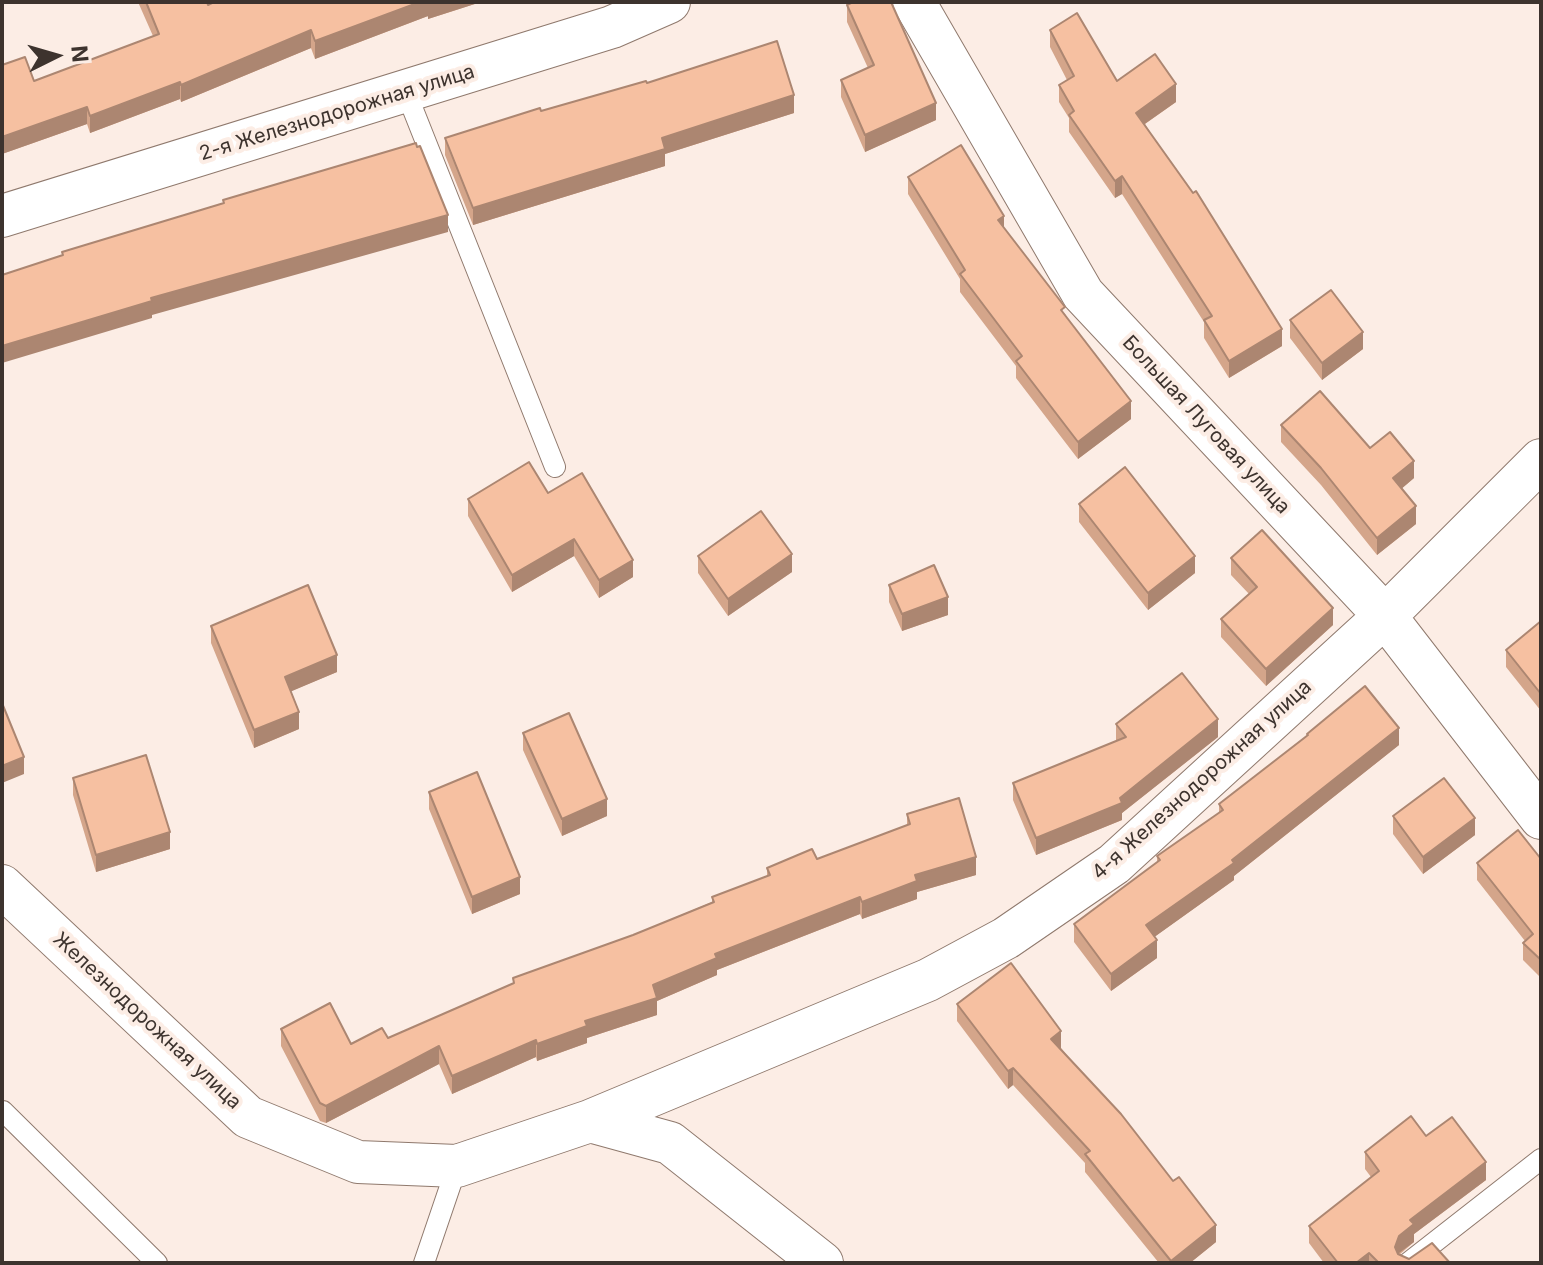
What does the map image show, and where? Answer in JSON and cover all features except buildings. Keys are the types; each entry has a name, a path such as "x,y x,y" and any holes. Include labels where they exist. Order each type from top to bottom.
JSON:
{"street":[{"name":"2-я Железнодорожная улица","path":"2,216 612,27 669,2"},
{"name":"Большая Луговая улица","path":"914,2 1083,294 1385,616 1541,818"},
{"name":"4-я Железнодорожная улица","path":"590,1121 928,980 1006,938 1114,864 1385,616 1541,460"},
{"name":"Железнодорожная улица","path":"2,886 248,1117 358,1162 457,1166 590,1121"},
{"path":"590,1121 670,1143 822,1263"}],"lane":[{"path":"406,92 555,467"},
{"path":"3,1111 157,1263"},
{"path":"1408,1263 1541,1159"},
{"path":"424,1263 457,1166"}]}
